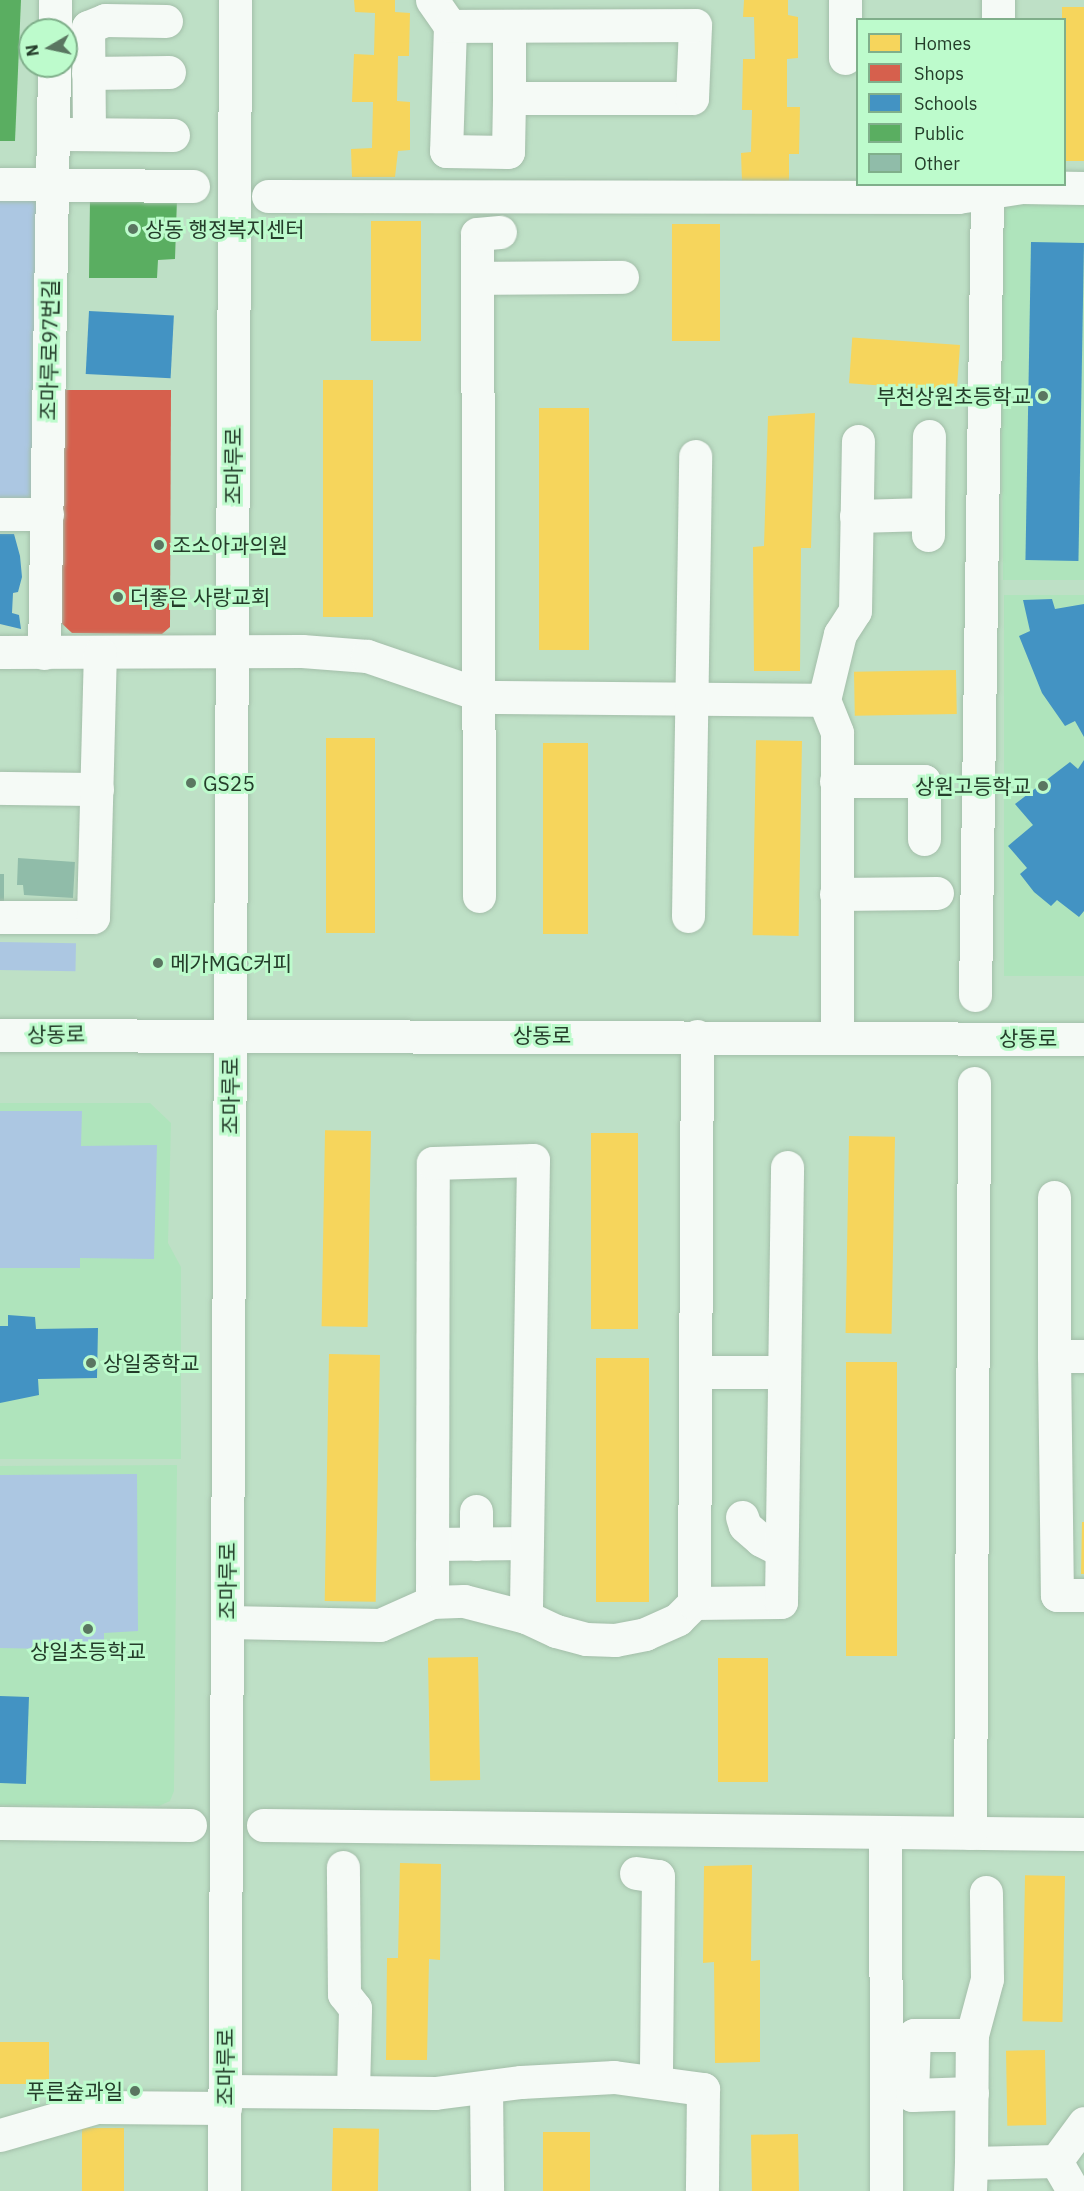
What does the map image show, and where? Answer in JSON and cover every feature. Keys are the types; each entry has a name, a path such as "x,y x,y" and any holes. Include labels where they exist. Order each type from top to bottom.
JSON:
{"street":[{"path":"55,0 55,18"},
{"name":"조마루로","path":"224,2191 236,0"},
{"path":"845,0 845,58"},
{"path":"998,0 998,18"},
{"path":"509,26 508,152 446,151 441,13 509,26 695,25 692,98 509,98"},
{"path":"89,134 88,27 105,20 166,21"},
{"path":"88,73 168,72"},
{"name":"조마루로97번길","path":"44,653 54,78"},
{"path":"53,133 173,135"},
{"path":"0,184 193,186"},
{"path":"268,196 958,197 1022,187 1084,188"},
{"path":"975,995 987,193"},
{"path":"479,896 477,234 500,232"},
{"path":"477,278 622,277"},
{"path":"856,516 928,524 929,436"},
{"path":"837,1037 837,733 824,700 840,634 855,611 858,441"},
{"path":"688,916 695,456"},
{"path":"0,514 46,514"},
{"path":"0,652 302,651 367,656 478,695 824,700"},
{"path":"0,917 93,917 100,653"},
{"path":"836,781 924,781 924,839"},
{"path":"0,788 97,789"},
{"path":"836,894 937,893"},
{"name":"상동로","path":"0,1035 231,1033 1084,1038"},
{"path":"694,1603 697,1036"},
{"path":"970,1833 974,1083"},
{"path":"432,1602 433,1163 533,1160 526,1617"},
{"path":"227,1622 380,1625 432,1602 464,1601 526,1617 556,1631 586,1639 615,1640 645,1634 678,1619 694,1603 781,1602 787,1167"},
{"path":"1054,1197 1069,1356 1057,1595 1084,1595"},
{"path":"695,1372 784,1372"},
{"path":"476,1511 476,1544"},
{"path":"742,1516 745,1526 760,1540 781,1550"},
{"path":"432,1544 527,1543"},
{"path":"0,1823 190,1825"},
{"path":"262,1826 1084,1834"},
{"path":"885,1832 886,2191"},
{"path":"343,1867 344,1994 355,2008 353,2092"},
{"path":"636,1873 658,1876 656,2082"},
{"path":"987,1892 987,1979 972,2035 971,2177 1056,2162 1084,2123"},
{"path":"972,2035 914,2035 912,2095 972,2093"},
{"path":"0,2135 97,2107 353,2092 435,2093 614,2077 703,2089 702,2191"},
{"path":"486,2087 487,2191"},
{"path":"1056,2162 1072,2191"}],"shaded area":[{"path":"0,196 38,196 38,508 0,508"},
{"name":"부천상원초등학교","path":"1014,201 1084,202 1084,580 1003,580 1000,212"},
{"name":"상원고등학교","path":"1004,595 1084,595 1084,976 1004,976"},
{"path":"0,942 76,943 75,971 0,970"},
{"name":"상일중학교","path":"0,1103 150,1103 171,1123 168,1243 181,1267 181,1459 0,1459"},
{"path":"0,1111 82,1111 81,1146 157,1145 154,1259 80,1258 80,1268 0,1268"},
{"name":"상일초등학교","path":"177,1465 174,1791 170,1801 159,1806 0,1805 0,1466"},
{"path":"137,1474 138,1631 104,1633 104,1650 0,1648 0,1475"}],"building: Homes":[{"path":"354,0 395,0 395,12 410,13 409,56 398,56 397,101 410,102 410,150 398,151 395,177 352,177 351,149 372,148 373,102 352,102 354,54 374,55 375,13 355,12"},
{"path":"744,0 788,0 788,15 798,17 798,58 787,59 787,107 800,107 799,154 789,154 789,181 742,181 741,153 751,152 752,110 742,110 743,59 755,59 754,17 743,17"},
{"path":"1062,7 1084,7 1084,161 1066,161 1066,18 1062,18"},
{"path":"371,221 421,221 421,341 371,341"},
{"path":"672,224 720,224 720,341 672,341"},
{"path":"852,337 960,345 957,391 849,383"},
{"path":"323,380 373,380 373,617 323,617"},
{"path":"539,408 589,408 589,650 539,650"},
{"path":"815,413 811,548 801,548 800,671 754,671 753,547 764,546 768,416"},
{"path":"956,670 957,714 855,716 854,672"},
{"path":"326,738 375,738 375,933 326,933"},
{"path":"756,740 802,741 799,936 753,935"},
{"path":"543,743 588,743 588,934 543,934"},
{"path":"325,1130 371,1131 368,1327 322,1326"},
{"path":"591,1133 638,1133 638,1329 591,1329"},
{"path":"849,1136 895,1137 892,1334 846,1333"},
{"path":"329,1354 380,1355 376,1602 325,1601"},
{"path":"596,1358 649,1358 649,1602 596,1602"},
{"path":"846,1362 897,1362 897,1656 846,1656"},
{"path":"1082,1522 1084,1522 1084,1574 1081,1574"},
{"path":"478,1657 480,1780 430,1781 428,1658"},
{"path":"718,1658 768,1658 768,1782 718,1782"},
{"path":"400,1863 441,1864 440,1960 429,1959 427,2060 386,2060 387,1958 398,1958"},
{"path":"752,1865 751,1961 760,1960 760,2062 715,2063 714,1962 703,1963 704,1866"},
{"path":"1025,1875 1065,1876 1062,2022 1022,2021"},
{"path":"0,2042 49,2042 49,2084 0,2084"},
{"path":"1045,2050 1046,2125 1007,2126 1006,2051"},
{"path":"82,2128 124,2128 124,2191 82,2191"},
{"path":"333,2128 379,2129 378,2191 332,2191"},
{"path":"543,2132 590,2132 590,2191 543,2191"},
{"path":"798,2134 799,2191 752,2191 751,2135"}],"building: Shops":[{"path":"60,390 171,390 170,627 162,634 72,633 56,618"}],"building: Schools":[{"path":"1031,242 1084,243 1078,561 1025,560"},
{"path":"89,311 174,315 171,378 86,374"},
{"path":"0,534 14,534 20,556 22,577 18,592 13,593 12,613 19,615 21,629 0,624"},
{"path":"1052,599 1055,609 1084,604 1084,737 1075,721 1065,726 1042,693 1019,636 1030,631 1023,600"},
{"path":"1084,760 1084,911 1079,917 1057,900 1051,906 1034,892 1020,874 1027,868 1008,846 1033,825 1015,804 1070,762 1078,769"},
{"path":"8,1315 35,1317 36,1329 98,1328 97,1378 38,1379 39,1395 0,1403 0,1326 8,1326"},
{"path":"0,1696 29,1697 26,1784 0,1783"}],"building: Public":[{"path":"0,0 21,0 20,18 18,18 15,141 0,141"},
{"name":"상동 행정복지센터","path":"90,198 177,199 175,259 158,260 157,278 89,278"}],"building: Other":[{"path":"18,858 75,862 73,898 24,895 23,885 17,885"},
{"path":"0,874 4,874 4,901 0,901"}],"place":[{"name":"상동 행정복지센터","path":"133,229"},
{"name":"부천상원초등학교","path":"1043,396"},
{"name":"조소아과의원","path":"159,545"},
{"name":"더좋은 사랑교회","path":"118,597"},
{"name":"GS25","path":"191,783"},
{"name":"상원고등학교","path":"1043,786"},
{"name":"메가MGC커피","path":"158,963"},
{"name":"상일중학교","path":"91,1363"},
{"name":"상일초등학교","path":"88,1629"},
{"name":"푸른숲과일","path":"135,2091"}]}
